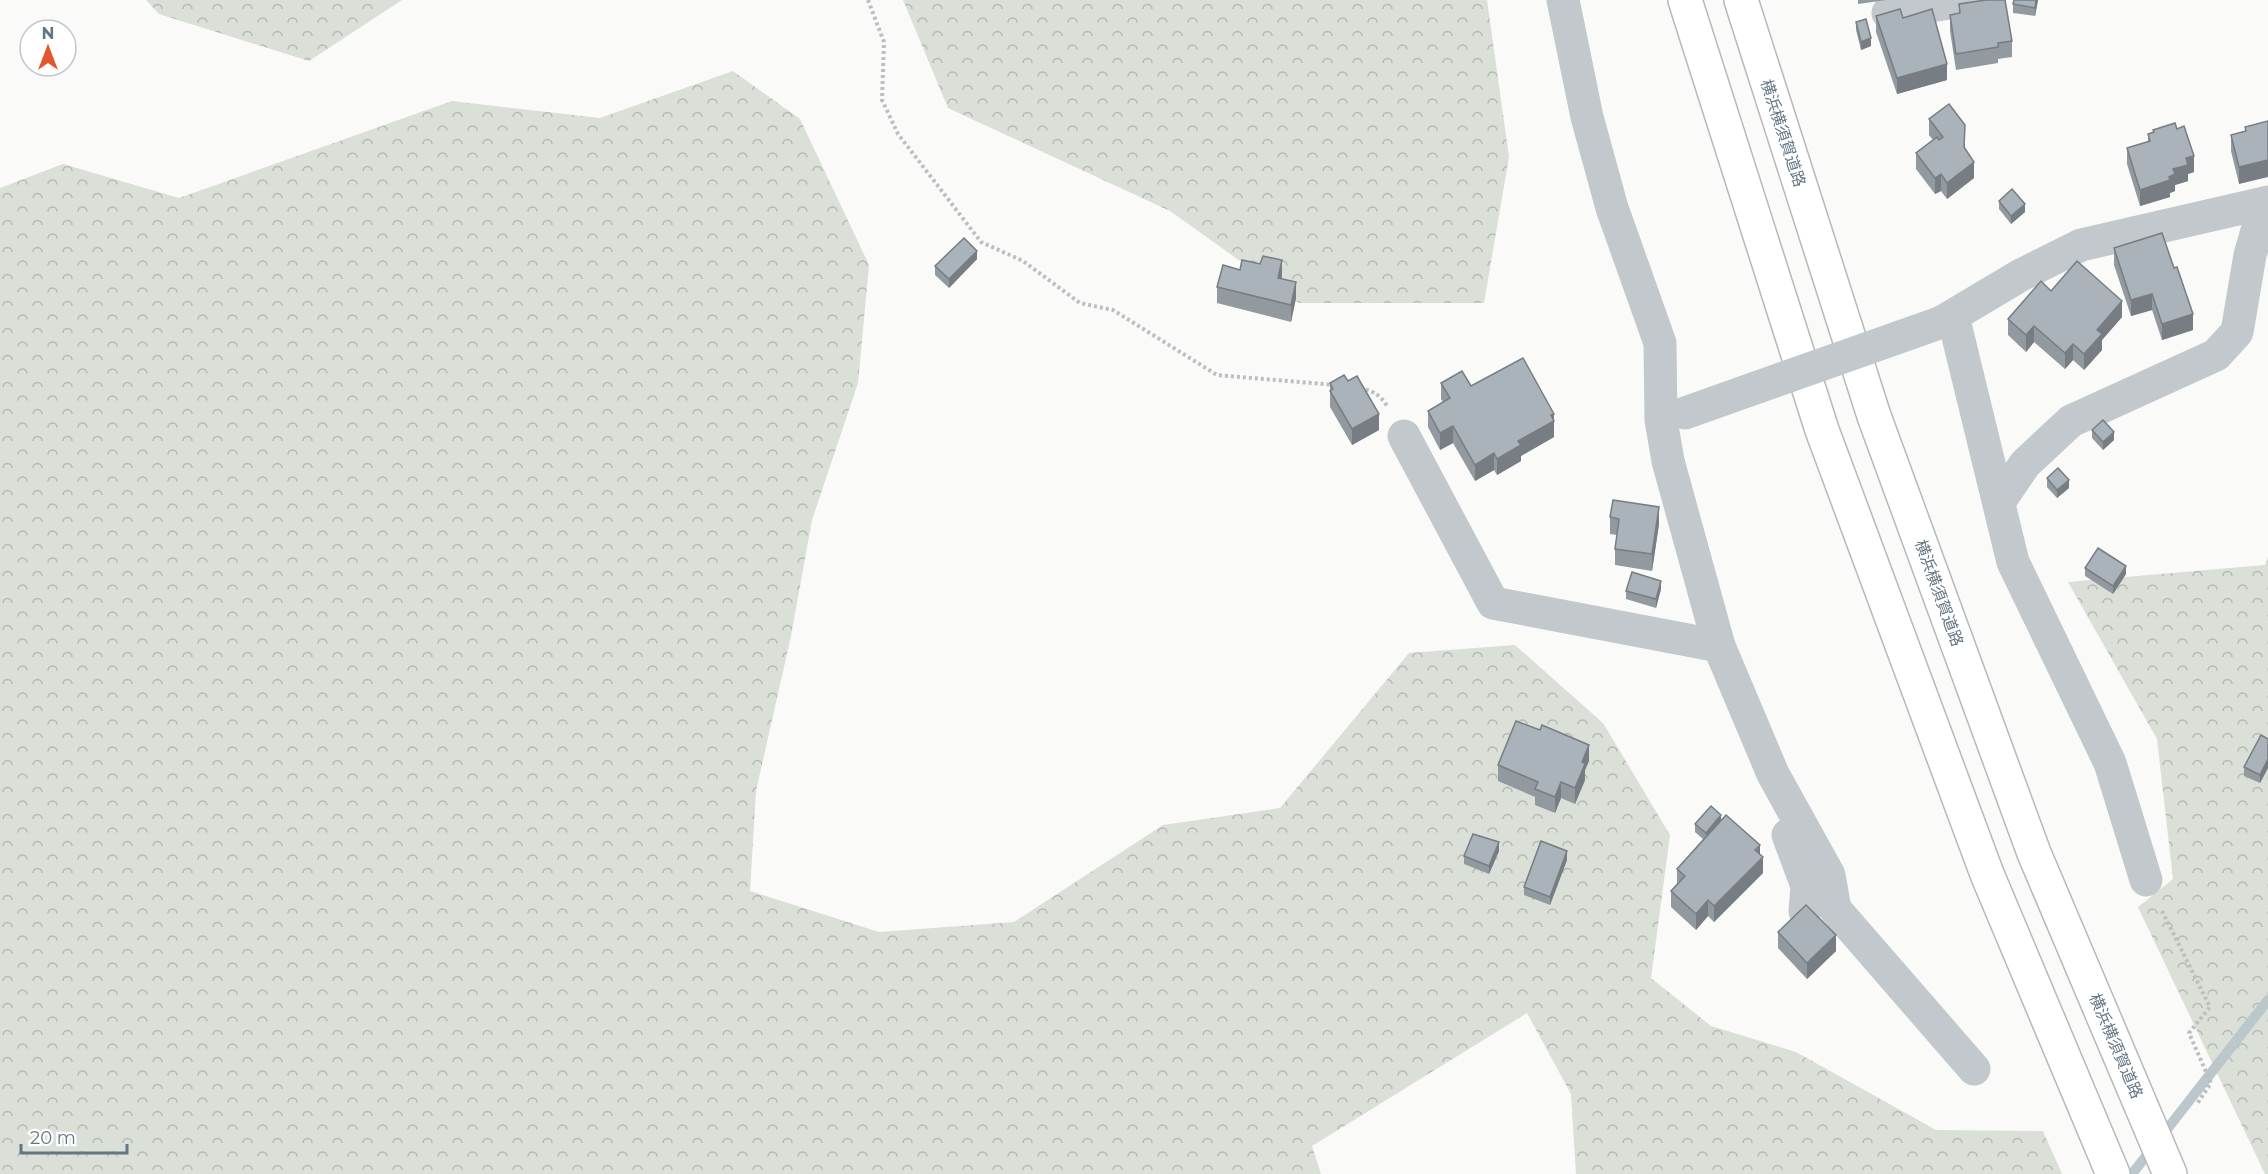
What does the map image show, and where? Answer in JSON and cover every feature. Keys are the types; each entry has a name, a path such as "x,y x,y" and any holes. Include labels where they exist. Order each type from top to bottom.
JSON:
{"highway":[{"path":"1685,0 1822,430 1987,874 2113,1174"},
{"name":"横浜横須賀道路","path":"1741,0 1878,427 2034,853 2170,1174"}],"street":[{"path":"1563,0 1587,117 1612,208 1660,343 1673,416 1668,461 1719,646 1773,774 1829,875 1835,909 1974,1069"},
{"path":"1888,13 1968,0"},
{"path":"1673,416 1948,319 2021,275 2081,245 2267,203"},
{"path":"1999,502 2025,464 2071,422 2216,354 2237,332 2250,255 2267,203"},
{"path":"1948,319 1999,502 2013,562 2110,763 2146,880"},
{"path":"1404,436 1493,603 1719,646"},
{"path":"1799,820 1787,832 1807,886 1805,911"}],"path":[{"path":"868,0 884,42 882,100 897,134 981,242 1023,261 1080,303 1113,310 1217,375 1336,386"},
{"path":"1357,388 1368,389 1382,397 1404,436"},
{"path":"2146,880 2210,1007 2189,1033 2211,1083 2196,1104"}],"green space":[{"path":"146,0 402,0 309,61 159,14"},
{"path":"903,0 1487,0 1509,157 1484,303 1299,303 1170,211 948,108"},
{"path":"733,71 800,119 869,265 858,383 812,520 791,636 756,791 750,891 879,932 1014,922 1163,825 1280,808 1409,653 1515,645 1603,723 1670,835 1651,978 1711,1026 1796,1052 1936,1130 2043,1131 2062,1174 1576,1174 1571,1094 1527,1013 1312,1146 1321,1174 0,1174 0,188 63,164 179,198 452,101 600,118"},
{"path":"2268,557 2268,1174 2265,1174 2138,907 2173,879 2157,739 2068,582 2265,565"}],"building":[{"path":"2005,0 2012,41 1998,43 1998,47 1956,54 1950,15 1960,13 1959,4"},
{"path":"2014,0 2036,0 2035,8 2013,4"},
{"path":"1900,9 1903,18 1932,9 1947,64 1897,78 1876,16"},
{"path":"1866,19 1871,38 1861,42 1856,22"},
{"path":"1949,104 1965,125 1964,147 1974,162 1947,183 1941,174 1935,178 1916,153 1937,137 1939,140 1943,137 1929,119"},
{"path":"2268,121 2268,160 2239,167 2231,135 2246,131 2245,127"},
{"path":"2175,123 2177,129 2184,126 2194,156 2186,158 2188,165 2173,169 2175,174 2169,177 2170,180 2140,190 2127,148 2150,141 2148,134 2154,132 2153,130"},
{"path":"2012,189 2025,204 2011,216 1999,201"},
{"path":"2162,233 2174,268 2177,267 2193,314 2162,324 2152,294 2131,300 2114,248"},
{"path":"964,238 977,251 949,279 935,266"},
{"path":"1263,256 1282,260 1278,278 1296,282 1291,305 1217,287 1223,265 1240,270 1242,260 1260,264"},
{"path":"2077,261 2122,301 2097,330 2102,334 2084,354 2073,344 2065,353 2034,326 2026,335 2008,319 2041,281 2051,291"},
{"path":"1523,358 1554,414 1551,415 1554,421 1518,441 1521,445 1497,459 1494,453 1475,465 1453,426 1440,433 1428,411 1450,398 1441,383 1462,371 1471,386"},
{"path":"1344,375 1348,381 1357,376 1379,414 1352,429 1330,391 1333,389 1330,383"},
{"path":"2103,420 2114,432 2103,442 2092,430"},
{"path":"2058,468 2069,480 2057,490 2047,478"},
{"path":"1613,500 1659,507 1652,554 1615,549 1619,519 1610,517"},
{"path":"2098,548 2126,566 2113,586 2085,568"},
{"path":"1632,572 1661,581 1656,599 1626,591"},
{"path":"1516,721 1540,730 1542,725 1589,745 1582,762 1585,764 1575,788 1561,782 1555,797 1535,789 1538,782 1498,765"},
{"path":"2261,735 2268,739 2268,759 2260,775 2244,767"},
{"path":"1711,806 1721,815 1706,833 1695,824"},
{"path":"1726,815 1760,845 1755,850 1763,857 1714,906 1708,900 1696,914 1671,891 1685,876 1677,869"},
{"path":"1473,834 1499,842 1489,866 1464,856"},
{"path":"1541,841 1567,851 1550,897 1524,887"},
{"path":"1806,905 1836,935 1807,963 1778,932"}],"waterway":[{"path":"2132,1174 2268,1000"}]}
